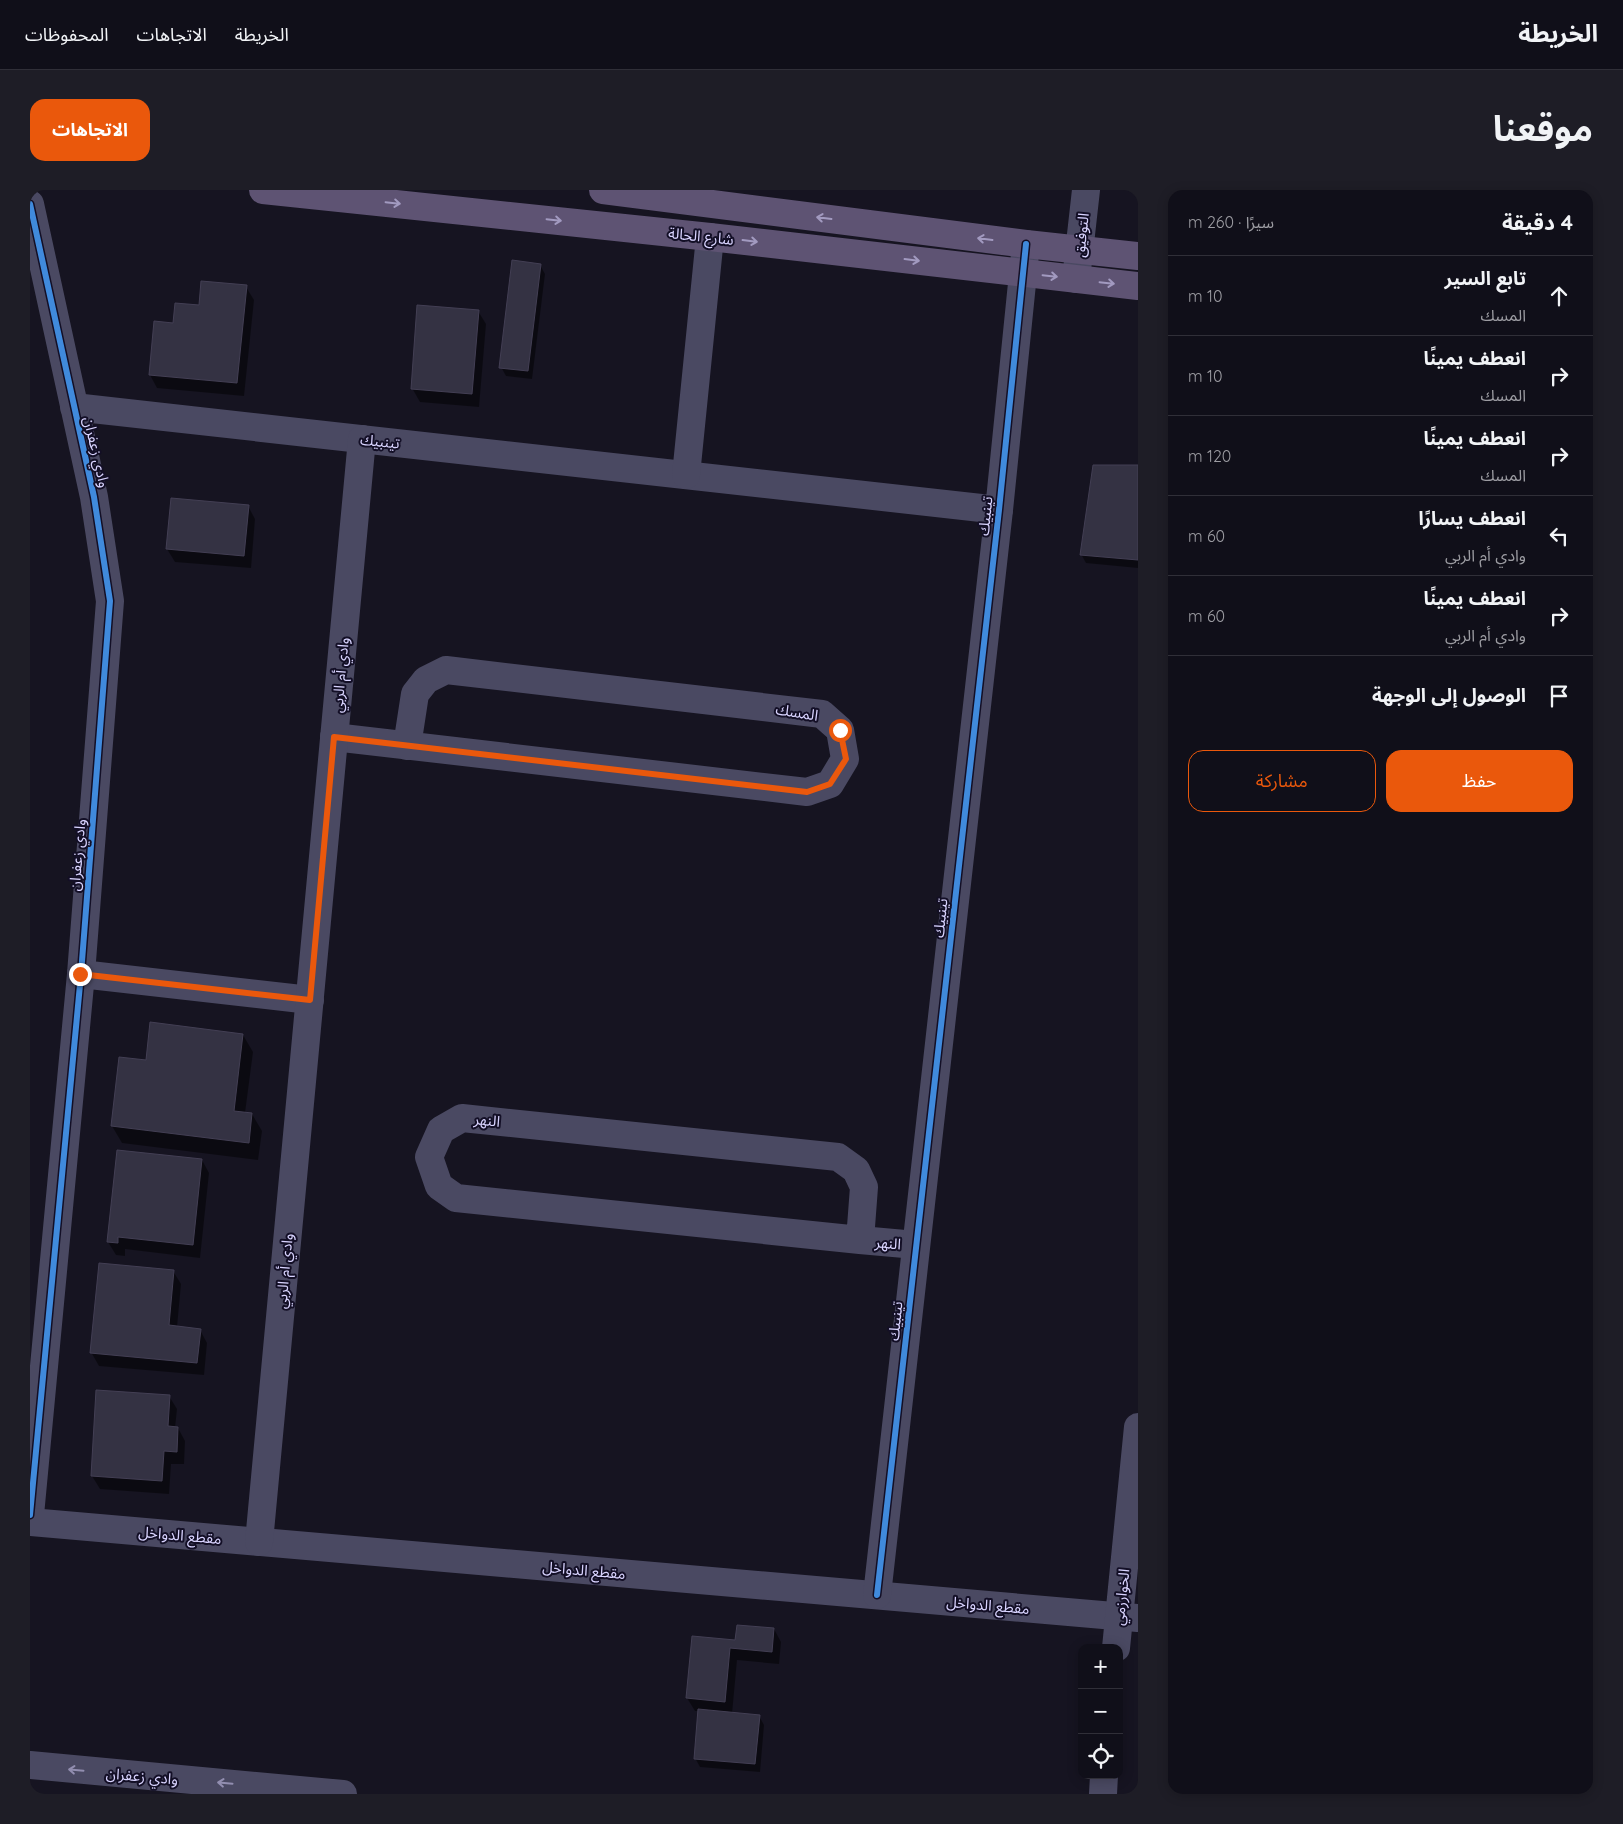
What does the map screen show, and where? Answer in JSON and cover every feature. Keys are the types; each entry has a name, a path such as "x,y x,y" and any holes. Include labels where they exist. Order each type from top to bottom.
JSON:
{"main road":[{"name":"شارع الحالة","path":"263,190 344,194 1138,286"},
{"path":"603,190 1026,244 1138,256"}],"street":[{"name":"التوفيق","path":"1076,279 1086,190"},
{"name":"وادي زعفران","path":"30,204 94,497 110,601 80,974 36,1390 30,1515"},
{"path":"686,475 710,237"},
{"name":"تينبيك","path":"877,1595 999,510 1026,244"},
{"name":"تينبيك","path":"74,406 999,510"},
{"name":"وادي أم الربي","path":"258,1542 362,439"},
{"name":"المسك","path":"334,737 407,746 807,792 830,784 846,759 840,730 822,714 446,670 426,680 415,694 407,746"},
{"path":"80,974 310,1000"},
{"name":"النهر","path":"860,1240 864,1187 856,1170 838,1156 462,1118 441,1130 429,1157 439,1186 456,1198 860,1240 916,1245"},
{"name":"الخوارزمي","path":"1118,1644 1128,1617 1138,1428"},
{"name":"مقطع الدواخل","path":"30,1522 1128,1617"},
{"name":"وادي زعفران","path":"30,1765 344,1794"},
{"path":"1103,1794 1104,1779"}],"building":[{"path":"512,260 541,264 528,371 499,368"},
{"path":"201,281 247,285 237,383 149,375 154,321 173,323 175,303 199,305"},
{"path":"417,305 479,310 472,394 411,389"},
{"path":"1093,465 1138,465 1138,560 1080,555"},
{"path":"171,498 249,505 244,556 166,549"},
{"path":"150,1022 243,1034 234,1111 252,1113 249,1143 111,1126 119,1057 146,1060"},
{"path":"117,1150 202,1159 193,1245 118,1237 118,1243 107,1242"},
{"path":"99,1263 174,1270 169,1325 201,1329 197,1363 90,1353"},
{"path":"96,1390 170,1395 168,1426 178,1427 177,1452 164,1451 162,1481 91,1476"},
{"path":"737,1625 774,1628 772,1652 730,1648 725,1702 686,1698 692,1636 735,1640"},
{"path":"698,1709 760,1715 755,1764 694,1759"}],"cycle path":[{"path":"30,204 94,497 110,601 81,974 30,1515"},
{"path":"877,1595 999,510 1026,244"}],"route":[{"path":"80,974 310,1000 334,737 807,792 830,784 846,759 840,730"}]}
